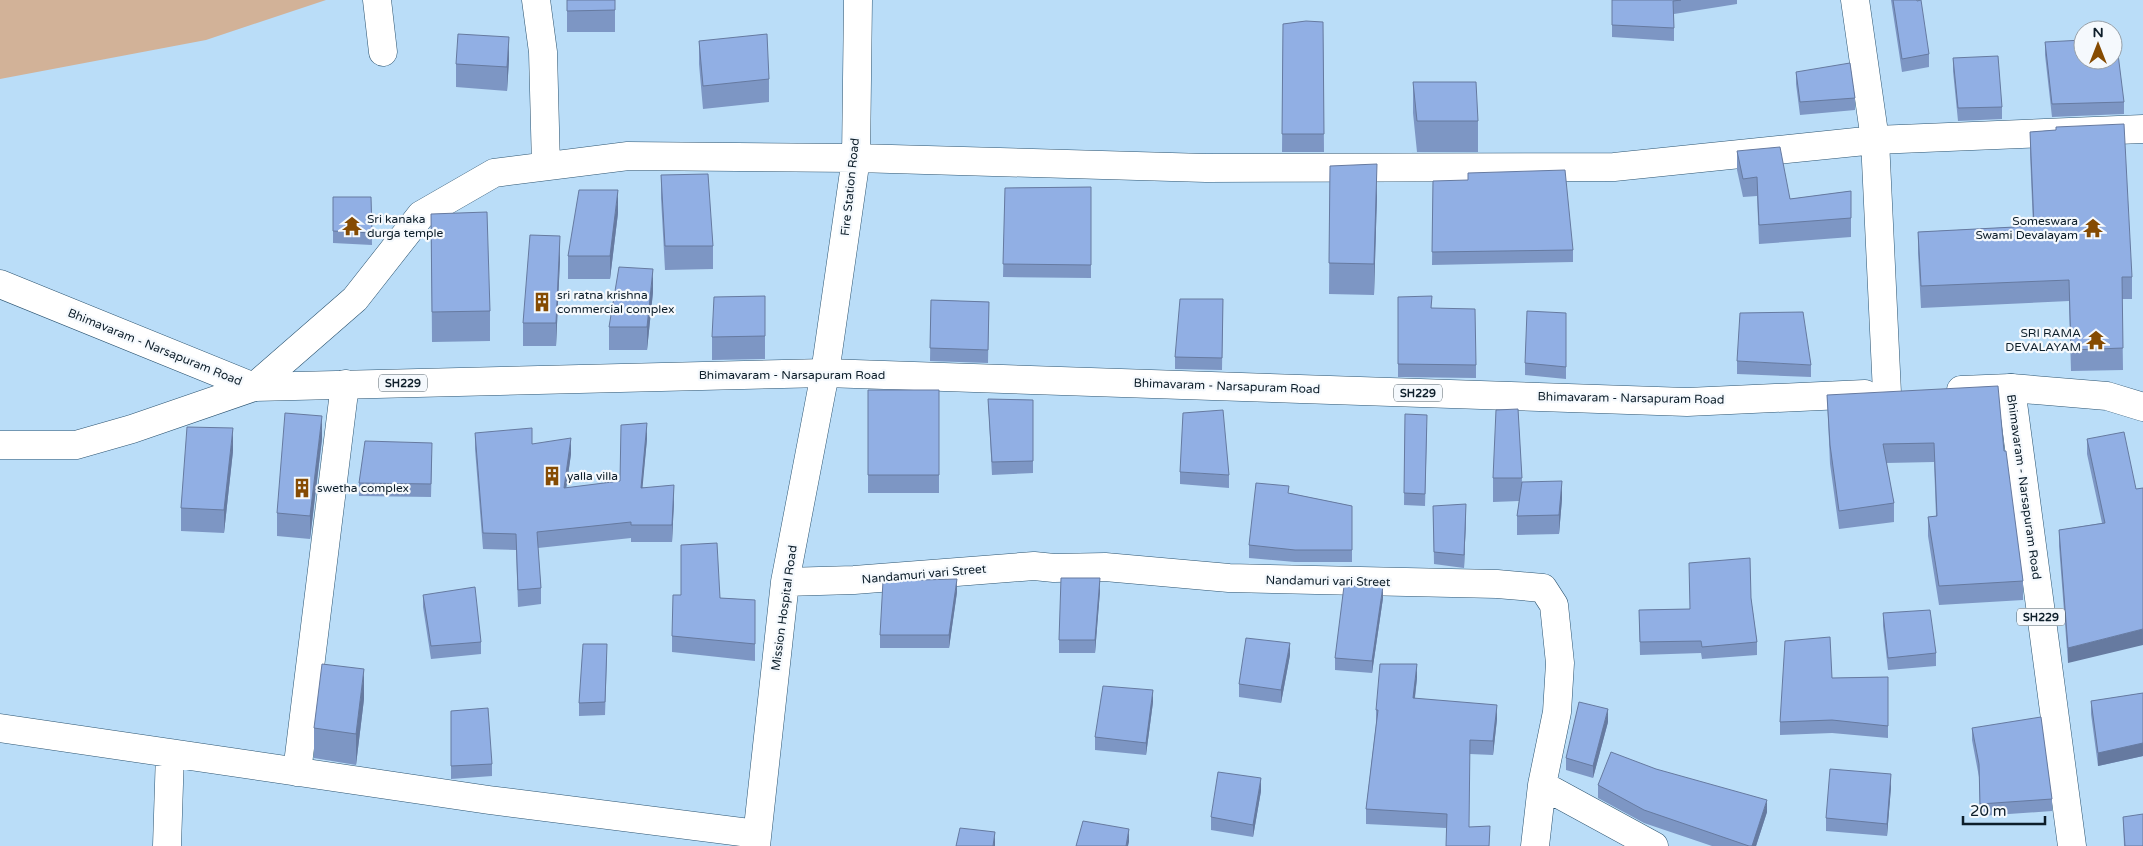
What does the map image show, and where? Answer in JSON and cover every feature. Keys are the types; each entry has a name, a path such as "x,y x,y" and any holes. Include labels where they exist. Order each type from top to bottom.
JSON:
{"street":[{"path":"377,0 384,52"},
{"path":"536,0 543,52 546,166"},
{"name":"Fire Station Road","path":"825,373 856,158 858,0"},
{"path":"1855,0 1875,140 1887,393"},
{"path":"0,445 76,445 132,429 254,387 356,299 421,215 494,173 628,156 856,158 1206,168 1614,167 1875,140 2143,129"},
{"name":"Bhimavaram - Narsapuram Road","path":"0,284 254,387 825,373 1687,402 2011,388 2072,846"},
{"name":"Mission Hospital Road","path":"756,840 785,582 825,373"},
{"path":"297,772 344,384"},
{"path":"2011,388 2107,396 2143,407"},
{"name":"Nandamuri vari Street","path":"785,582 854,580 1034,566 1054,568 1105,566 1228,578 1498,584 1544,588 1554,605 1560,663 1557,712 1542,785"},
{"path":"0,728 756,840"},
{"path":"167,846 170,753"},
{"path":"1535,846 1542,785 1654,846"}],"shaded area":[{"path":"0,0 326,0 206,40 0,79"}],"building":[{"path":"567,0 615,0 615,10 567,11"},
{"path":"1612,0 1681,0 1673,1 1674,28 1612,25"},
{"path":"1893,0 1921,0 1929,54 1902,59"},
{"path":"1306,21 1323,22 1324,134 1282,134 1283,24"},
{"path":"458,34 509,37 507,67 456,64"},
{"path":"767,34 769,79 703,86 699,41"},
{"path":"2073,41 2073,70 2120,70 2124,102 2052,104 2045,42"},
{"path":"1998,56 2002,107 1958,108 1953,58"},
{"path":"1850,63 1855,98 1800,102 1796,72"},
{"path":"1413,82 1476,82 1478,121 1417,121"},
{"name":"Someswara Swami Devalayam","path":"2124,124 2132,277 2122,277 2123,348 2071,350 2069,280 1921,286 1918,232 2034,226 2030,132 2056,130 2056,127"},
{"path":"1780,147 1790,199 1851,191 1851,218 1759,225 1757,177 1743,179 1737,151"},
{"path":"1377,164 1374,264 1329,263 1330,166"},
{"path":"1565,170 1573,250 1432,252 1433,181 1468,180 1468,173"},
{"path":"708,174 713,246 665,246 661,175"},
{"path":"1091,187 1091,265 1003,264 1005,188"},
{"path":"579,190 618,190 610,256 568,256"},
{"name":"Sri kanaka durga temple","path":"333,197 371,197 372,233 333,231"},
{"path":"487,212 490,311 432,312 431,214"},
{"name":"sri ratna krishna commercial complex","path":"530,235 560,236 556,323 523,323"},
{"path":"619,267 653,269 647,327 609,327"},
{"path":"765,296 765,336 712,337 714,297"},
{"path":"1432,296 1431,308 1475,309 1476,365 1398,364 1398,297"},
{"path":"1180,299 1223,299 1222,358 1175,357"},
{"path":"931,300 989,302 988,350 930,348"},
{"path":"1527,311 1566,313 1566,367 1525,363"},
{"path":"1803,312 1811,365 1737,361 1740,313"},
{"path":"1998,386 2004,451 2006,451 2023,581 1939,586 1928,517 1937,516 1934,443 1883,444 1894,503 1839,511 1830,445 1827,395"},
{"path":"868,390 939,390 939,475 868,475"},
{"path":"988,399 1033,400 1033,461 992,462"},
{"path":"1518,409 1522,478 1493,478 1496,410"},
{"path":"1223,410 1229,475 1180,472 1183,413"},
{"name":"swetha complex","path":"285,413 322,416 310,516 277,513"},
{"path":"1405,414 1427,415 1425,494 1404,493"},
{"path":"647,423 641,488 674,485 672,525 631,525 631,522 537,532 541,588 518,590 516,534 483,533 475,433 532,428 532,444 571,438 564,488 620,481 621,425"},
{"path":"187,427 233,428 224,510 181,508"},
{"path":"2124,432 2136,489 2143,488 2143,629 2068,648 2059,530 2105,523 2087,439"},
{"path":"365,441 432,443 431,484 359,483"},
{"path":"1562,481 1559,515 1517,516 1522,482"},
{"path":"1256,483 1289,486 1288,493 1352,506 1352,550 1295,550 1249,545"},
{"path":"1466,504 1464,555 1434,552 1433,506"},
{"path":"717,543 720,598 755,600 755,644 672,636 673,595 681,595 681,545"},
{"path":"1750,558 1751,598 1757,642 1702,647 1701,641 1640,642 1639,610 1690,609 1689,563"},
{"path":"1061,578 1100,578 1095,640 1059,640"},
{"path":"957,579 949,635 880,635 883,581"},
{"path":"1344,586 1383,586 1372,661 1335,658"},
{"path":"475,587 481,642 431,646 423,595"},
{"path":"1930,610 1936,653 1888,658 1883,613"},
{"path":"1830,637 1832,678 1888,677 1888,726 1832,720 1780,722 1785,641"},
{"path":"1246,638 1290,643 1281,690 1239,684"},
{"path":"583,644 607,644 605,702 579,703"},
{"path":"322,664 364,669 356,734 314,728"},
{"path":"1380,664 1417,664 1413,698 1497,705 1493,741 1470,740 1469,827 1490,826 1489,846 1446,846 1447,814 1366,809 1378,710 1376,710"},
{"path":"1103,686 1153,690 1146,743 1095,737"},
{"path":"2143,693 2143,743 2098,753 2091,701"},
{"path":"1579,702 1608,709 1593,766 1566,758"},
{"path":"488,708 492,764 451,766 451,711"},
{"path":"2041,717 2052,799 1980,804 1979,764 1972,728"},
{"path":"1611,752 1656,769 1767,800 1752,846 1644,810 1598,785"},
{"path":"1830,769 1891,774 1887,824 1826,818"},
{"path":"1218,772 1261,778 1253,825 1211,817"},
{"path":"2143,814 2143,846 2125,846 2123,817"},
{"path":"1083,821 1129,829 1126,846 1076,846"},
{"path":"960,828 995,832 993,846 956,846"}],"place":[{"name":"Sri kanaka durga temple","path":"352,226"},
{"name":"Someswara Swami Devalayam","path":"2093,228"},
{"name":"sri ratna krishna commercial complex","path":"542,302"},
{"name":"SRI RAMA DEVALAYAM","path":"2096,340"},
{"name":"yalla villa","path":"552,476"},
{"name":"swetha complex","path":"302,488"}]}
